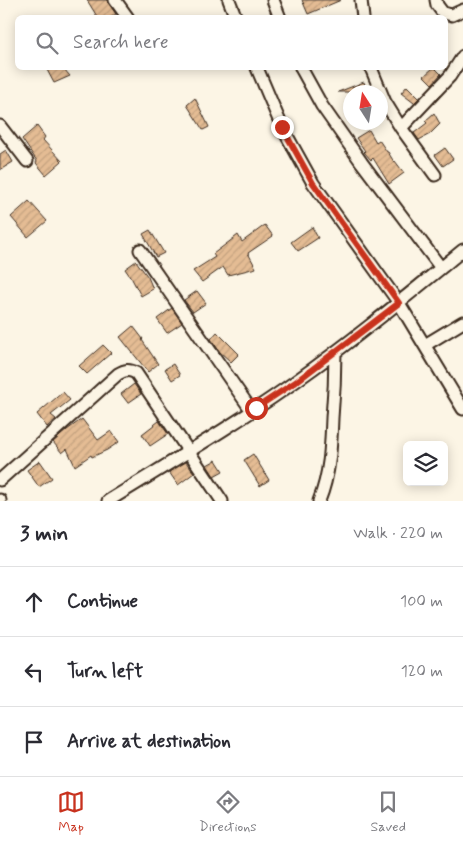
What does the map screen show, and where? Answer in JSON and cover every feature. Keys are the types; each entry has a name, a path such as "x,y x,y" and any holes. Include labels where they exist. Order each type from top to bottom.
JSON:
{"street":[{"path":"115,0 126,15"},
{"path":"229,0 235,15"},
{"path":"273,0 279,15"},
{"path":"361,0 363,15"},
{"path":"436,0 443,13 452,14 463,10"},
{"path":"401,128 450,76 463,56"},
{"path":"258,70 282,127 313,183 399,303 463,409"},
{"path":"301,70 322,106 362,163 441,268"},
{"path":"373,70 385,102 435,175"},
{"path":"0,126 27,160"},
{"path":"140,250 252,411"},
{"path":"108,501 297,381 399,303 463,250"},
{"path":"425,345 463,322"},
{"path":"319,501 324,488 330,459 335,352"},
{"path":"0,480 118,374 130,370 136,373 222,501"}],"building":[{"path":"87,0 108,0 116,14 114,15 96,15"},
{"path":"302,0 341,0 308,14"},
{"path":"47,70 65,70 70,76 54,83"},
{"path":"431,70 437,70 441,74 432,84 424,76"},
{"path":"407,86 419,98 414,103 401,93"},
{"path":"195,98 209,127 203,130 187,105"},
{"path":"434,113 440,124 430,134 419,140 414,133 427,123 425,121"},
{"path":"37,126 45,137 43,140 62,161 46,175 36,163 37,161 22,139"},
{"path":"369,130 376,142 379,140 404,173 389,184 373,158 371,160 364,152 356,138"},
{"path":"445,148 453,159 443,166 435,155"},
{"path":"6,150 13,162 0,170 0,154"},
{"path":"29,201 47,221 28,237 11,217"},
{"path":"265,225 273,236 248,253 256,268 228,275 223,267 202,282 193,271 215,257 213,254 238,235 242,242"},
{"path":"312,227 318,238 298,251 291,242"},
{"path":"150,230 164,253 156,257 143,234"},
{"path":"136,261 148,277 153,289 141,296 125,269"},
{"path":"197,291 206,303 193,312 184,300"},
{"path":"172,308 182,323 167,333 157,319"},
{"path":"133,326 158,364 148,372 120,337"},
{"path":"217,332 239,354 231,362 220,352 211,339"},
{"path":"103,345 111,353 87,374 79,366"},
{"path":"173,364 180,375 172,380 165,369"},
{"path":"134,384 141,394 128,403 121,394"},
{"path":"63,392 70,400 51,415 56,419 47,427 37,414"},
{"path":"82,419 98,440 111,431 119,442 92,457 91,455 75,466 67,449 62,453 53,442"},
{"path":"159,421 168,434 150,446 142,434"},
{"path":"253,454 269,480 260,486 244,460"},
{"path":"216,460 223,471 214,476 207,465"},
{"path":"40,461 52,478 39,487 27,470"},
{"path":"186,462 194,473 178,485 169,472"}],"route":[{"path":"256,408 297,381 399,303 313,183 282,127"}]}
